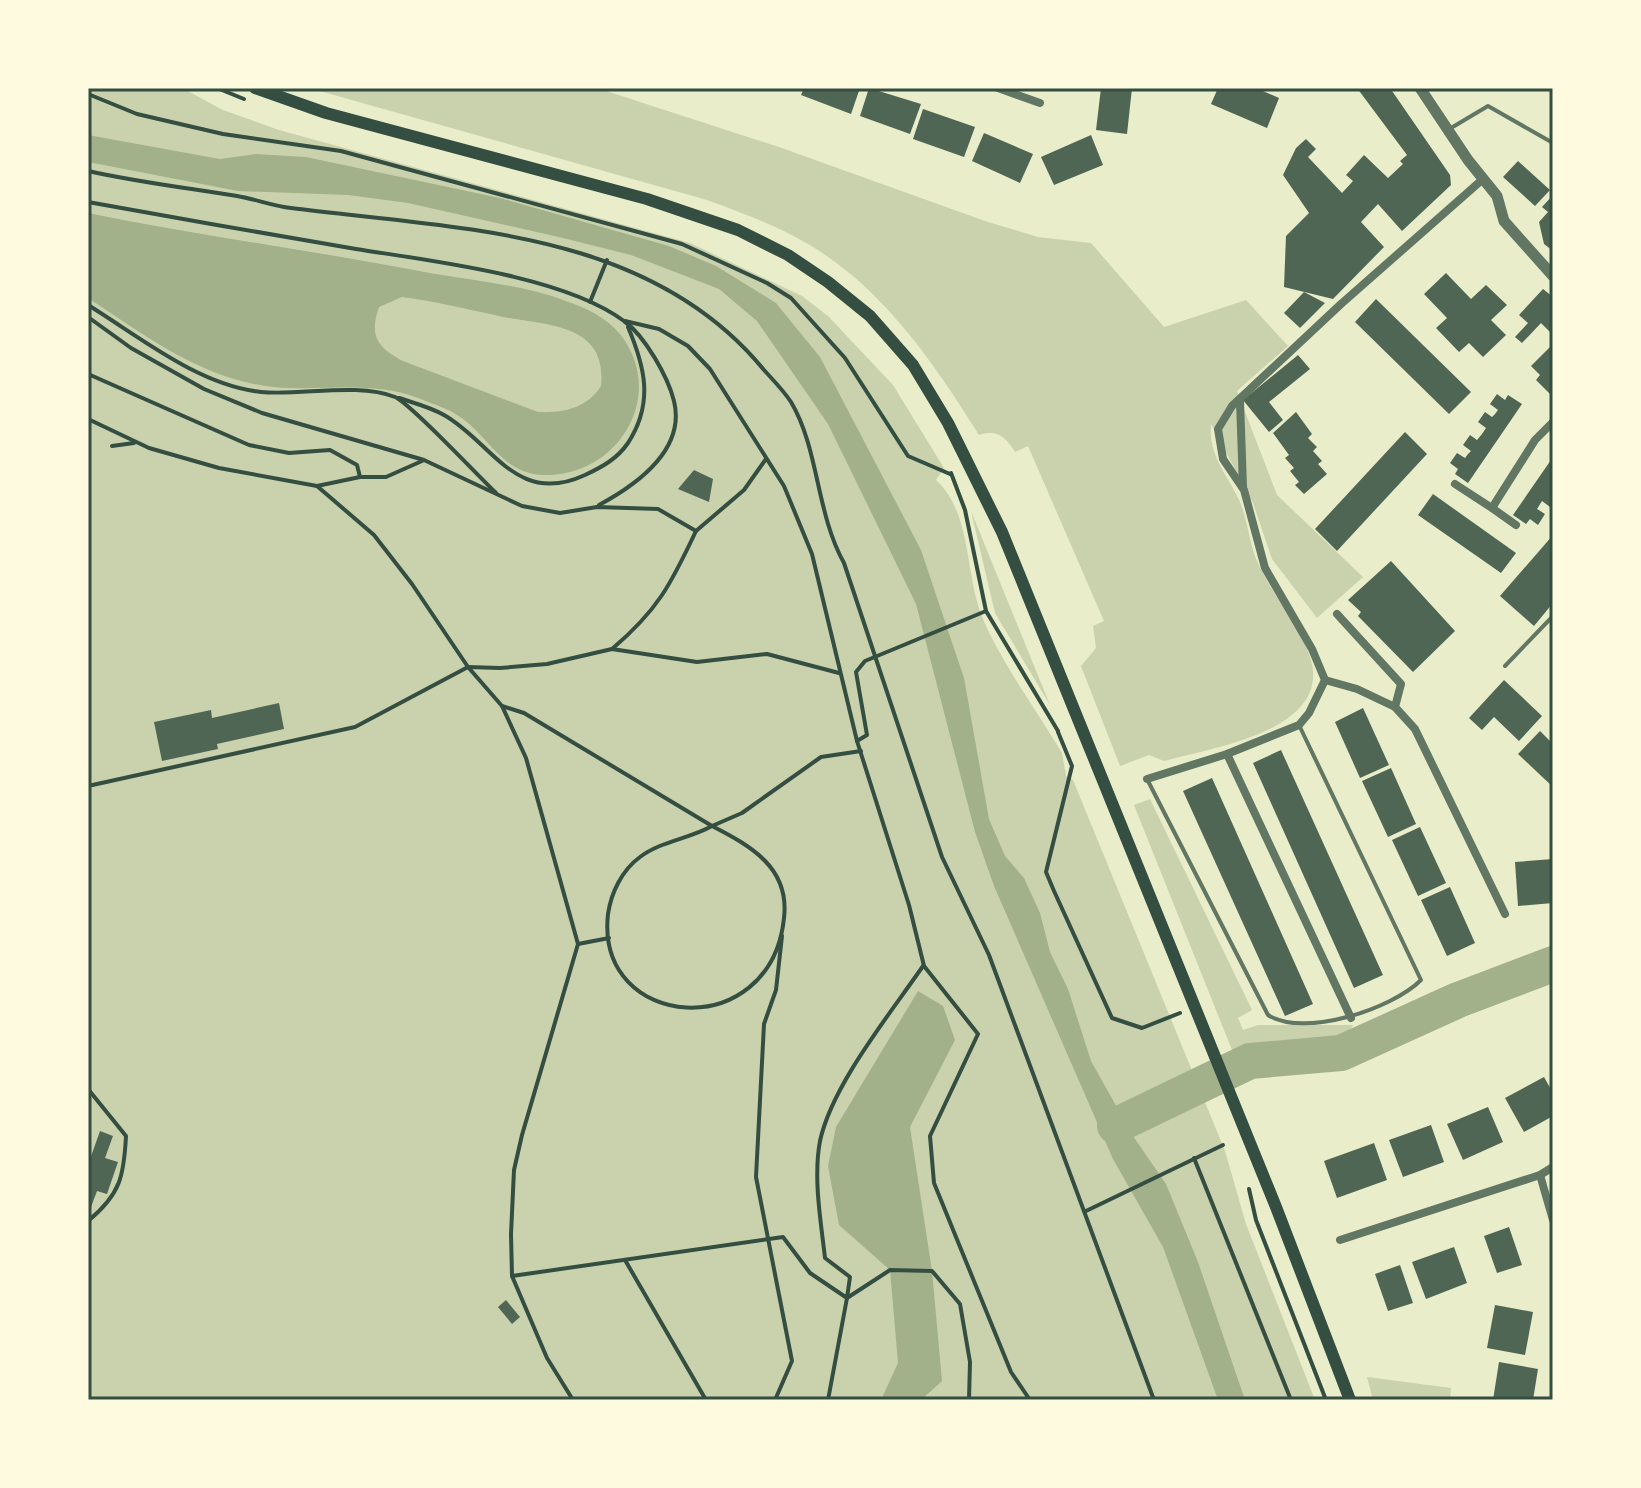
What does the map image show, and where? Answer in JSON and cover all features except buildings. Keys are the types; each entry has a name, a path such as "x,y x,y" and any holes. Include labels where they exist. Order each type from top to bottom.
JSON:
{"main road":[{"path":"255,88 326,113 633,195 726,225 798,262 870,316 913,365 932,393 1002,532 1350,1400"}],"street":[{"path":"998,88 1040,103"},
{"path":"1420,88 1497,196 1504,221 1553,276"},
{"path":"1244,490 1223,459 1218,441 1226,412 1341,304 1483,179"},
{"path":"1240,400 1244,490 1265,568 1312,649 1325,680"},
{"path":"1492,508 1535,440 1553,422"},
{"path":"1455,484 1516,525"},
{"path":"1337,614 1401,684 1395,707"},
{"path":"1325,680 1357,689 1395,707 1415,729 1505,914"},
{"path":"1147,779 1227,754 1299,725 1325,680"},
{"path":"1227,754 1351,1018"},
{"path":"1340,1240 1540,1175 1553,1167"},
{"path":"1540,1175 1553,1220"}],"lane":[{"path":"1448,130 1488,106 1553,143"},
{"path":"1505,666 1553,616"},
{"path":"1147,779 1268,1015 1279,1022 1351,1018 1408,994 1421,980 1299,725"}],"path":[{"path":"217,88 255,104"},
{"path":"88,94 137,114 223,134 341,151 682,244 767,283 791,298 845,358 908,456 950,474 965,510 986,611 1061,731 1072,766 1046,872 1112,1018 1142,1028 1180,1013"},
{"path":"88,171 286,208 530,239 607,260 645,275 726,328 792,403 812,461 828,534 844,563 942,857 989,955 1154,1400"},
{"path":"88,202 439,263 556,290 590,302 625,321 659,329 688,346 710,369 784,486 812,554 857,741 924,966 978,1034 930,1136 934,1183 1011,1372 1030,1400"},
{"path":"590,302 607,260"},
{"path":"88,305 193,369 234,386 279,393 353,392 397,398 445,416 513,473 543,483 571,482 602,468 621,453 634,433 644,406 644,364 625,321"},
{"path":"88,317 131,348 204,389 262,413 424,460 522,506 560,513 597,507 658,509 696,531"},
{"path":"597,507 644,479 663,454 678,416 668,377 625,321"},
{"path":"88,374 249,445 289,453 330,450 357,465 360,477"},
{"path":"397,398 501,497"},
{"path":"88,419 137,443 219,468 317,486 360,477 386,477 424,460"},
{"path":"112,446 137,443"},
{"path":"612,649 644,622 663,599 696,531 744,490 766,459"},
{"path":"950,474 955,468"},
{"path":"317,486 374,535 412,584 468,667 502,706 526,758 578,944 514,1170 512,1276 547,1358 573,1400"},
{"path":"857,741 867,735 856,684 856,672 865,661 986,611"},
{"path":"88,786 355,727 468,667 547,664 612,649 697,662 767,654 839,673"},
{"path":"502,706 524,713 743,842 771,864 787,897 776,990 764,1024 756,1177 792,1361 775,1400"},
{"path":"783,927 774,954 761,975 744,993 717,1007 674,1009 637,990 614,959 609,938 610,900 624,873 640,857 666,843 688,839 742,813 821,757 861,751"},
{"path":"578,944 609,938"},
{"path":"828,1400 850,1277 825,1258 819,1211 820,1142 854,1066 924,966"},
{"path":"88,1089 126,1136 124,1178 101,1210 88,1221"},
{"path":"1086,1211 1223,1145"},
{"path":"1194,1158 1291,1400"},
{"path":"1247,1178 1256,1220 1326,1400"},
{"path":"512,1276 783,1237 810,1273 847,1298"},
{"path":"625,1260 706,1400"},
{"path":"847,1298 890,1270 932,1271 960,1304 970,1362 969,1400"}],"shaded area":[{"path":"88,88 182,88 223,110 279,130 690,243 802,296 828,316 893,385 944,468 936,480 946,492 960,520 973,586 983,618 1002,657 1062,753 1066,776 1073,780 1225,1151 1246,1224 1315,1400 88,1400"},
{"path":"309,88 597,88 779,147 985,221 1038,237 1091,243 1164,327 1246,300 1288,346 1237,391 1277,495 1363,577 1317,618 1272,559 1253,503 1211,424 1216,456 1240,502 1257,561 1308,651 1312,664 1312,687 1301,706 1283,721 1235,743 1164,761 1149,755 1120,766 1081,666 1096,648 1093,626 1104,621 1028,446 1015,452 1000,436 991,433 979,435 905,329 860,282 796,237 707,200"},
{"path":"88,135 220,159 256,154 306,157 500,198 669,246 716,266 776,303 820,357 921,550 964,678 989,819 1005,856 1024,878 1040,913 1050,952 1068,989 1091,1061 1133,1136 1166,1184 1198,1262 1245,1400 1218,1400 1163,1247 1113,1159 994,886 975,832 916,604 828,424 757,321 719,289 631,255 408,203 348,195 238,191 88,162"},
{"path":"88,213 516,287 581,307 614,328 634,358 639,382 637,406 628,428 613,447 594,462 570,472 530,473 508,462 453,412 418,398 382,389 292,388 248,383 199,366 176,354 88,298","holes":["402,297 569,330 594,349 600,365 601,386 589,399 574,408 538,412 403,361 387,351 375,333 379,307"]},
{"path":"971,511 1050,705 995,613"},
{"path":"1150,799 1252,1010 1238,1018 1243,1030 1258,1025 1353,1025 1340,1050 1268,1051 1236,1060 1134,805"},
{"path":"918,991 943,1006 955,1040 910,1127 932,1271 942,1381 921,1400 881,1400 898,1363 890,1270 839,1225 828,1166 836,1127"},
{"path":"1367,1377 1451,1388 1450,1400 1373,1400"}],"waterway":[{"path":"1115,1126 1250,1061 1341,1053 1458,1000 1553,964"}]}
